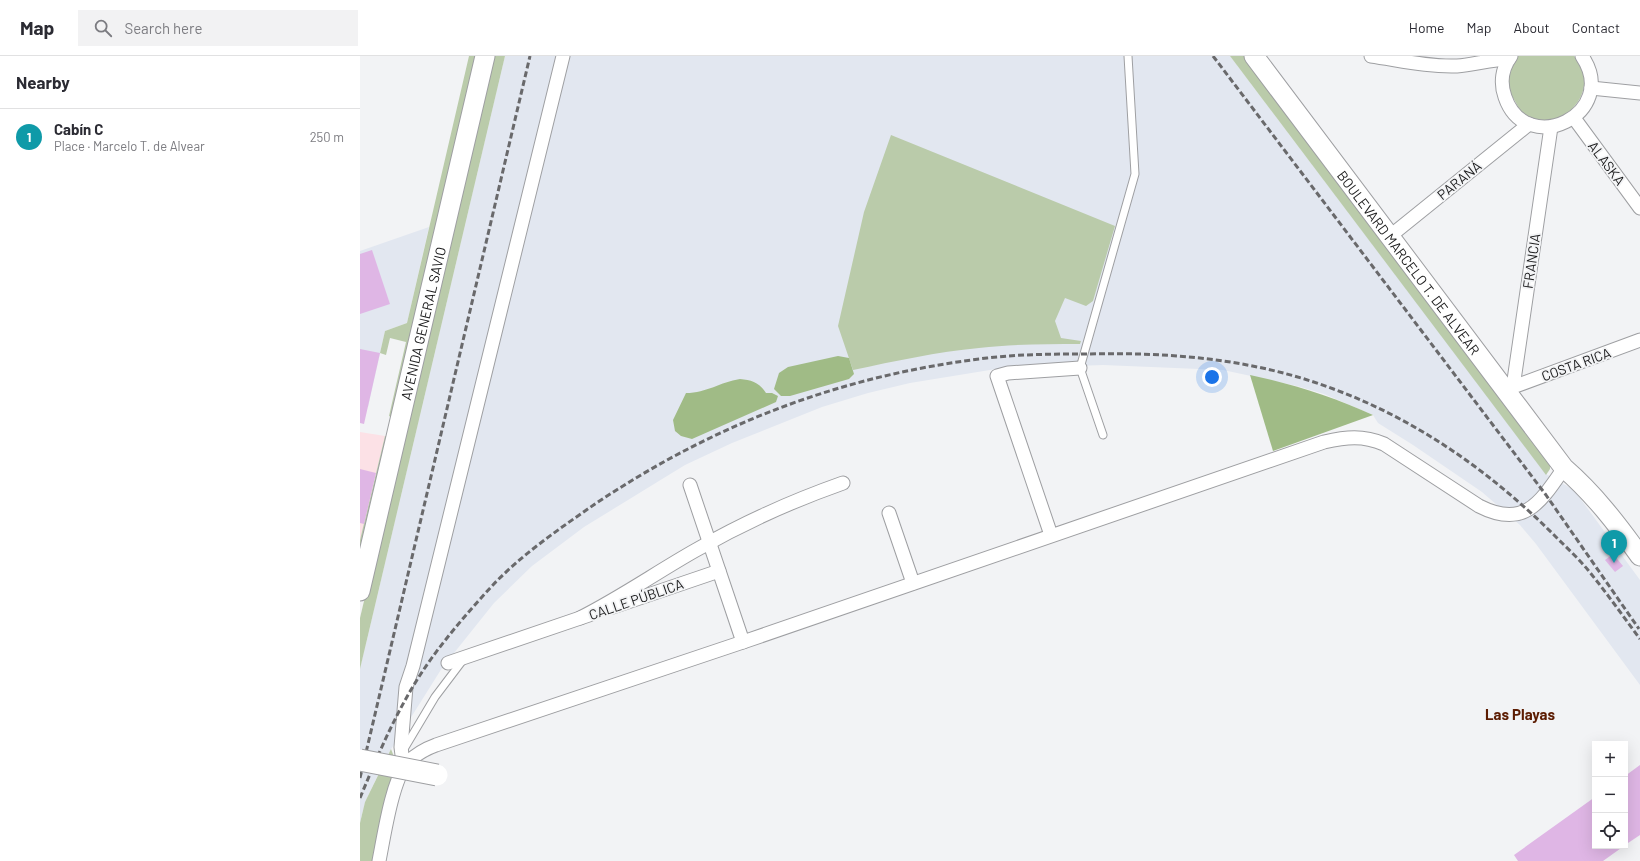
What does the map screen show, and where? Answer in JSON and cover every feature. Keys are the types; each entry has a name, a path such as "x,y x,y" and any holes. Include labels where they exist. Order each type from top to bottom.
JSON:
{"main road":[{"name":"AVENIDA GENERAL SAVIO","path":"360,591 485,56"},
{"name":"BOULEVARD MARCELO T. DE ALVEAR","path":"1254,56 1389,237 1510,390 1564,468 1604,507 1640,556"},
{"path":"360,760 437,775"}],"street":[{"path":"379,861 396,786 404,760 401,747 406,688 413,666 563,56"},
{"path":"1371,56 1437,66 1458,66 1510,57"},
{"path":"1510,57 1503,73 1502,88 1504,96 1511,109 1529,124 1551,127 1567,123 1574,118 1585,105 1591,88 1589,70 1582,56"},
{"path":"1591,88 1640,93"},
{"name":"ALASKA","path":"1574,118 1640,208"},
{"name":"PARANÁ","path":"1389,237 1529,124"},
{"name":"FRANCIA","path":"1510,390 1551,127"},
{"name":"COSTA RICA","path":"1510,390 1640,340"},
{"path":"1051,535 997,376 1008,373 1080,368"},
{"path":"404,760 424,750 1324,442 1343,438 1372,439 1384,444 1479,506 1501,515 1518,515 1529,510 1546,495 1564,468"},
{"name":"CALLE PÚBLICA","path":"580,618 611,602 710,542 790,502 843,483"},
{"path":"690,485 743,642"},
{"path":"889,513 913,582"},
{"name":"CALLE PÚBLICA","path":"580,618 719,571"},
{"path":"448,663 580,618"}],"lane":[{"path":"1104,435 1080,368 1135,174 1128,56"},
{"path":"404,760 413,732 435,697 464,658"}],"shaded area":[{"path":"505,56 1230,56 1546,474 1574,490 1640,580 1640,685 1536,544 1520,525 1482,492 1378,423 1373,415 1324,394 1297,386 1223,370 1103,365 996,369 910,383 868,393 822,407 732,443 685,465 584,527 532,566 494,603 442,668 388,754 365,802 360,823 360,669"},
{"path":"429,227 407,323 385,331 368,407 360,405 360,251"},
{"path":"360,432 385,436 360,540"}],"green space":[{"path":"469,56 477,56 393,418 389,416 406,342 390,338 386,355 380,353 385,331 407,323"},
{"path":"493,56 505,56 360,669 360,618"},
{"path":"1230,56 1246,56 1550,465 1550,469 1546,475"},
{"path":"1518,56 1574,56 1583,70 1584,84 1580,97 1572,109 1561,117 1548,121 1534,119 1521,111 1513,98 1509,87 1510,71"},
{"path":"891,135 1115,226 1093,301 1086,306 1065,298 1055,321 1061,338 1081,341 1080,344 1017,345 963,350 916,357 853,370 838,326 864,212"},
{"path":"838,356 849,358 854,374 849,379 790,396 781,396 774,389 779,373 788,367"},
{"path":"1250,375 1313,392 1343,402 1373,415 1273,451"},
{"path":"740,379 755,383 766,393 772,393 778,396 776,402 692,439 681,436 675,431 673,420 686,393 694,393 726,382"},
{"path":"385,436 388,437 360,559 360,540"},
{"path":"391,749 396,762 374,861 360,861 360,823 365,802"}],"building":[{"path":"372,250 390,304 360,314 360,254"},
{"path":"360,349 380,353 364,424 360,423"},
{"path":"360,469 376,473 364,524 360,523"},
{"path":"1613,554 1623,566 1615,572 1605,560"},
{"path":"1640,765 1640,835 1628,843 1628,777 1628,774"},
{"path":"1592,799 1592,849 1620,849 1603,861 1518,861 1514,855"}],"railway":[{"path":"360,778 530,56"},
{"path":"1213,56 1546,495 1639,629"},
{"path":"360,798 400,709 420,675 445,640 475,604 503,575 541,543 581,513 641,475 687,449 782,407 832,390 882,377 934,366 987,358 1038,354 1150,354 1210,359 1299,377 1360,400 1391,414 1421,431 1450,449 1505,490 1568,548 1595,578 1640,639"}],"place":[{"name":"Cabín C","path":"1614,563"}],"district":[{"name":"Las Playas","path":"1520,714"}]}
